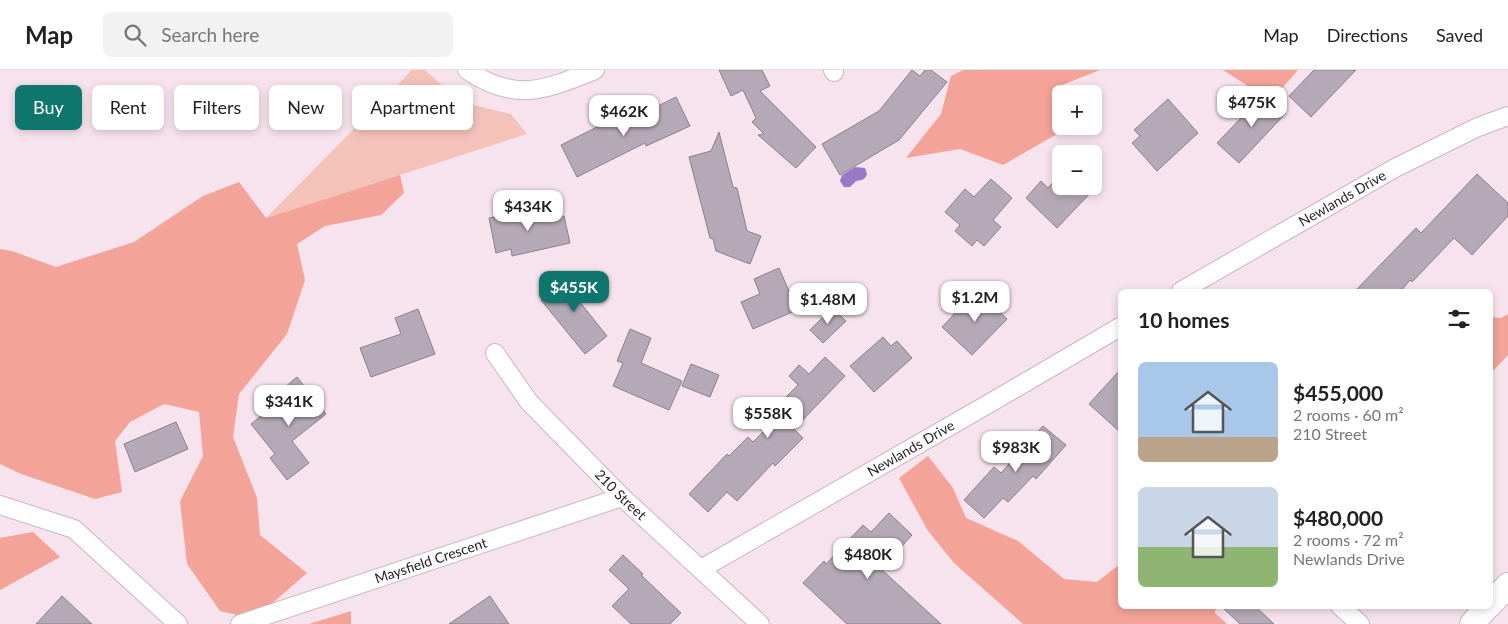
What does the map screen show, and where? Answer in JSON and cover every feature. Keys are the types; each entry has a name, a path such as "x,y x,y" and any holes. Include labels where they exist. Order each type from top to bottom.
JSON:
{"main road":[{"path":"1493,601 1508,585"},
{"path":"1472,624 1485,609"}],"street":[{"path":"466,70 492,85 510,90 535,90 556,85 595,70"},
{"name":"Newlands Drive","path":"1184,289 1395,168 1478,127 1508,116"},
{"name":"Newlands Drive","path":"701,569 1118,328"},
{"name":"210 Street","path":"495,353 529,402 622,497 701,569 754,622"},
{"name":"Maysfield Crescent","path":"240,624 622,497"},
{"path":"0,505 74,529 178,624"},
{"path":"1343,609 1360,624"}],"shaded area":[{"path":"412,70 425,70 442,85 397,85"},
{"path":"963,70 1100,70 1062,85 1052,85 1052,135 1055,135 1003,165 960,149 906,158 941,114 951,76"},
{"path":"1223,70 1298,70 1271,101"},
{"path":"473,105 511,114 527,134 266,218 353,130 473,130"},
{"path":"855,167 865,168 866,176 856,181 850,187 844,187 840,181 842,175"},
{"path":"400,175 404,193 381,215 325,226 297,244 305,280 287,334 239,394 233,437 257,498 260,535 307,573 254,619 220,611 187,564 180,501 203,456 199,412 164,404 130,422 115,441 122,492 95,499 21,474 0,464 0,249 12,251 56,267 134,242 203,196 239,182 266,218"},
{"path":"1508,314 1508,355 1493,371 1493,317 1501,318"},
{"path":"928,456 953,488 966,518 1018,541 1064,579 1097,582 1118,566 1118,609 1216,609 1215,613 1227,624 1023,624 954,563 928,531 899,478"},
{"path":"33,532 60,557 0,590 0,538"},
{"path":"351,611 351,624 309,624"}],"building":[{"path":"719,70 762,70 770,86 760,91 816,147 796,168 758,135 764,134 752,122 756,118 743,90 731,96"},
{"path":"912,70 920,76 925,70 931,70 947,82 899,140 840,175 822,144 879,111"},
{"path":"1314,70 1356,70 1311,117 1289,96"},
{"path":"1265,93 1286,113 1239,163 1217,143"},
{"path":"676,97 690,126 646,146 645,143 577,177 561,145 617,117 620,125"},
{"path":"1168,99 1198,133 1157,171 1132,143 1140,136 1134,130"},
{"path":"719,132 733,187 737,188 747,231 761,236 750,264 716,251 713,239 710,238 689,157 711,151"},
{"path":"1477,174 1508,203 1508,216 1472,255 1454,238 1412,282 1410,280 1403,289 1357,289 1416,228 1421,233"},
{"path":"991,179 1012,198 993,220 1001,227 984,246 977,240 972,246 955,231 960,225 945,212 965,189 974,197"},
{"path":"1041,181 1048,188 1052,183 1052,195 1088,195 1057,228 1026,198"},
{"path":"539,207 542,220 564,216 570,243 512,256 511,249 496,253 489,218"},
{"path":"779,268 797,310 753,329 741,302 760,294 754,279"},
{"path":"575,272 590,292 579,301 607,336 585,354 541,300"},
{"path":"977,290 1007,319 972,355 942,327"},
{"path":"832,308 846,321 823,343 810,330"},
{"path":"418,309 435,354 371,377 360,348 401,334 395,318"},
{"path":"630,329 651,338 641,363 682,381 669,410 613,386 623,363 617,361"},
{"path":"883,337 891,346 897,341 912,358 874,392 850,366"},
{"path":"825,357 845,376 794,429 803,438 775,466 773,463 737,501 727,492 708,512 689,494 727,454 729,456 748,437 753,442 791,404 785,398 798,385 789,376 799,365 809,374"},
{"path":"691,364 719,375 710,397 682,386"},
{"path":"1118,372 1118,430 1089,404"},
{"path":"297,377 326,414 292,441 309,463 287,480 270,458 275,454 251,424 288,394 284,388"},
{"path":"176,422 188,449 135,472 124,444"},
{"path":"1043,426 1066,445 1036,479 1033,476 1008,502 1003,498 984,518 964,500 994,467 1001,473"},
{"path":"889,513 912,535 881,569 941,624 847,624 803,583 824,561 826,564 863,525 871,532"},
{"path":"623,555 681,613 670,624 631,624 612,606 629,589 609,570"},
{"path":"62,596 92,624 36,624"},
{"path":"490,596 509,624 449,624"},
{"path":"1224,609 1258,609 1274,624 1240,624"}]}
